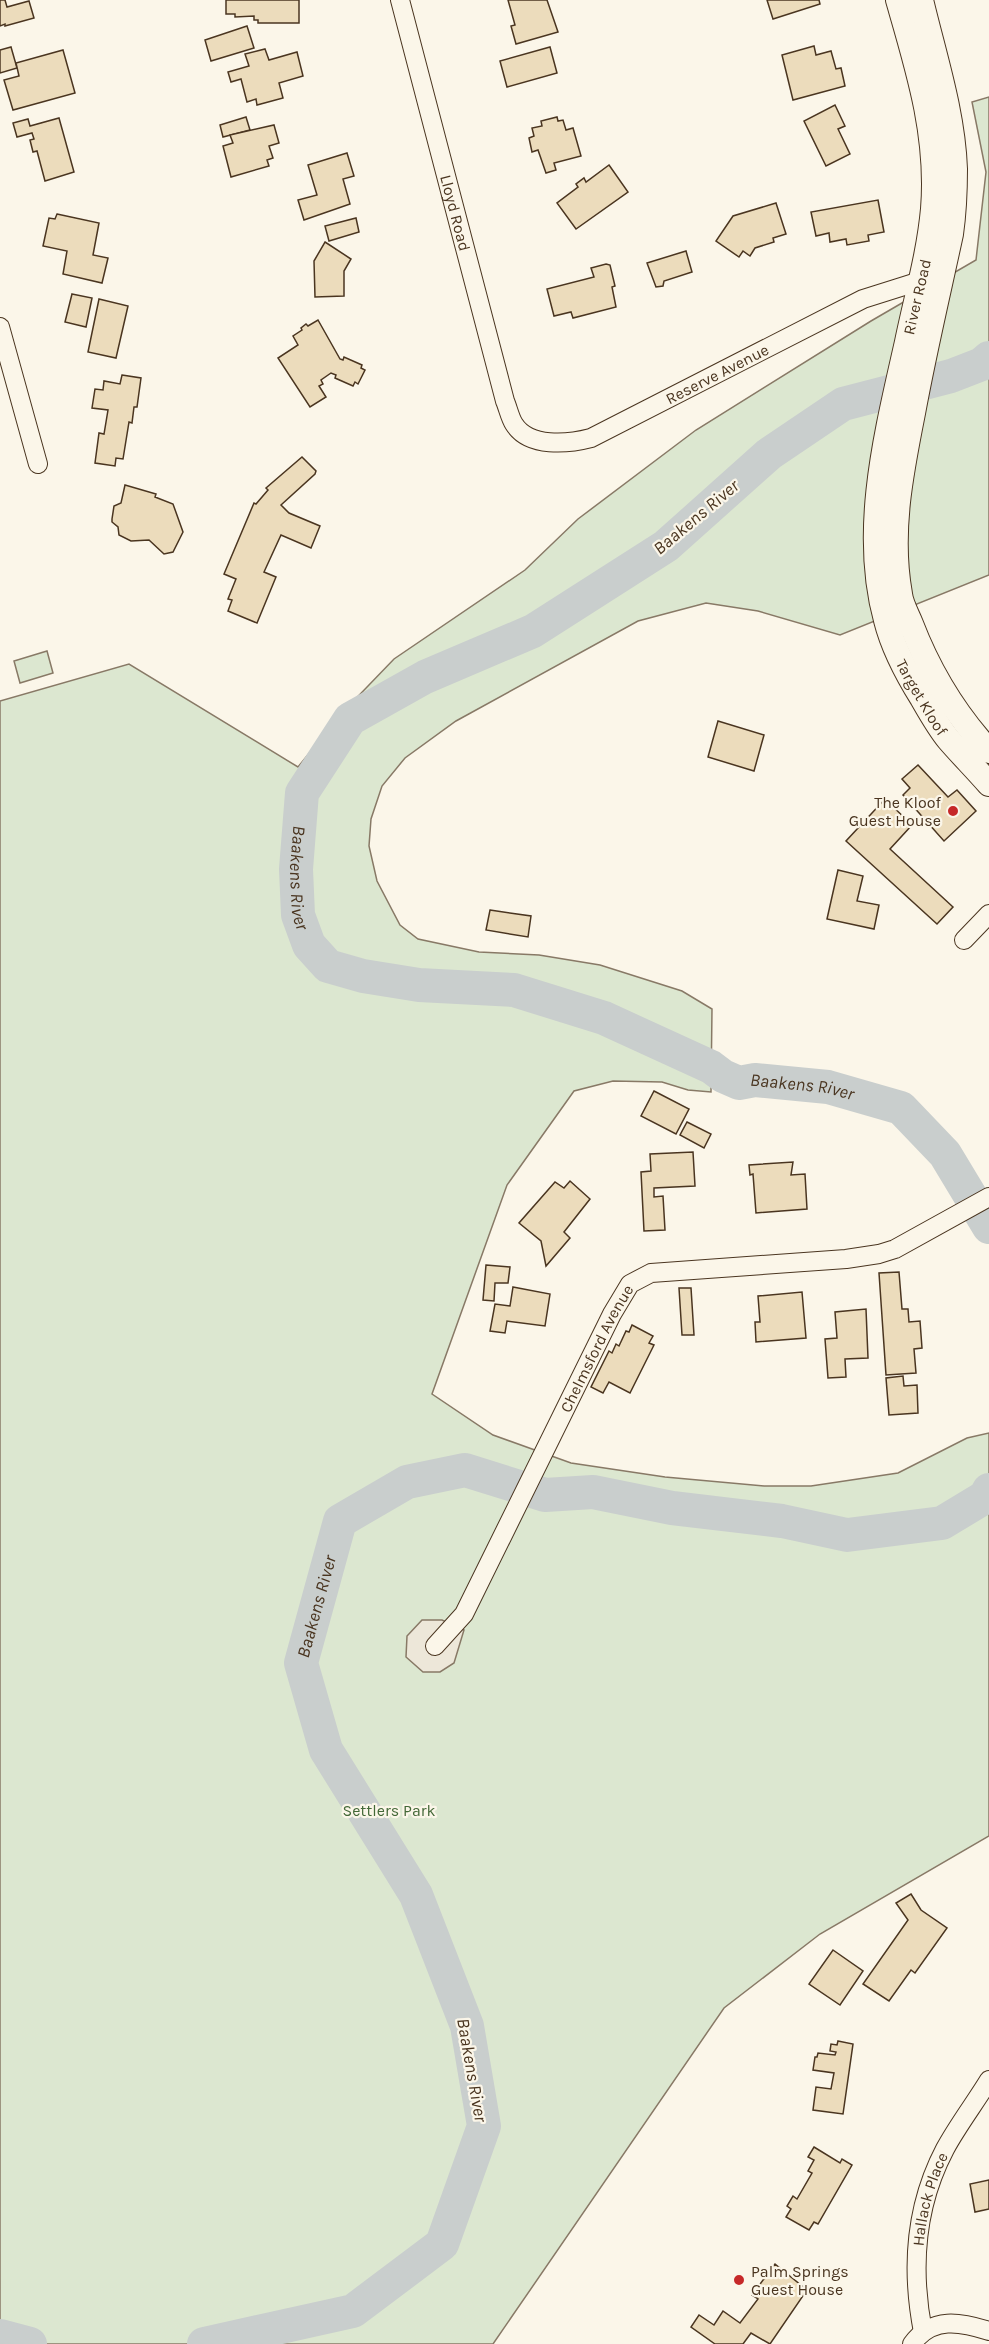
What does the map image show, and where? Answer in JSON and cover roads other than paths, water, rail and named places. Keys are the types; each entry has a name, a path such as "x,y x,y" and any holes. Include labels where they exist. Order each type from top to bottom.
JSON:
{"main road":[{"name":"River Road","path":"890,596 901,473 933,209 933,154 926,100 898,0"},
{"name":"River Road","path":"921,0 948,114 955,167 951,234 925,287"},
{"name":"Target Kloof","path":"890,596 933,674 975,736 989,751"},
{"name":"Target Kloof","path":"890,596 886,621 906,673 948,739 989,784"}],"street":[{"name":"Lloyd Road","path":"399,0 505,401 514,425"},
{"name":"Reserve Avenue","path":"514,425 527,435 544,442 565,443 591,438 863,299 925,287"},
{"path":"0,327 38,464"},
{"path":"964,940 989,914"},
{"name":"Chelmsford Avenue","path":"435,1646 464,1614 617,1304 630,1284 651,1273 846,1259 879,1254 895,1249 989,1197"},
{"name":"Hallack Place","path":"917,2338 917,2231 922,2209 929,2184 945,2149 989,2080"},
{"path":"917,2338 936,2325 951,2322 989,2331"}],"waterway":[{"name":"Baakens River","path":"989,358 982,364 951,376 843,404 769,454 666,546 533,631 425,677 350,719 302,793 296,869 298,915 309,945 328,966 363,976 419,985 514,990 604,1018 711,1067 723,1076 739,1083 755,1080 828,1087 901,1108 945,1154 989,1227"},
{"name":"Baakens River","path":"204,2344 353,2311 442,2244 484,2126 467,2026 416,1895 326,1750 301,1663 340,1521 407,1482 465,1470 545,1495 593,1492 672,1508 782,1521 847,1535 942,1523 985,1497 989,1490"},
{"name":"Baakens River","path":"0,2336 30,2344"}],"place":[{"name":"The Kloof Guest House","path":"953,811"},
{"name":"Palm Springs Guest House","path":"739,2280"}],"park label":[{"name":"Settlers Park","path":"389,1810"}]}
